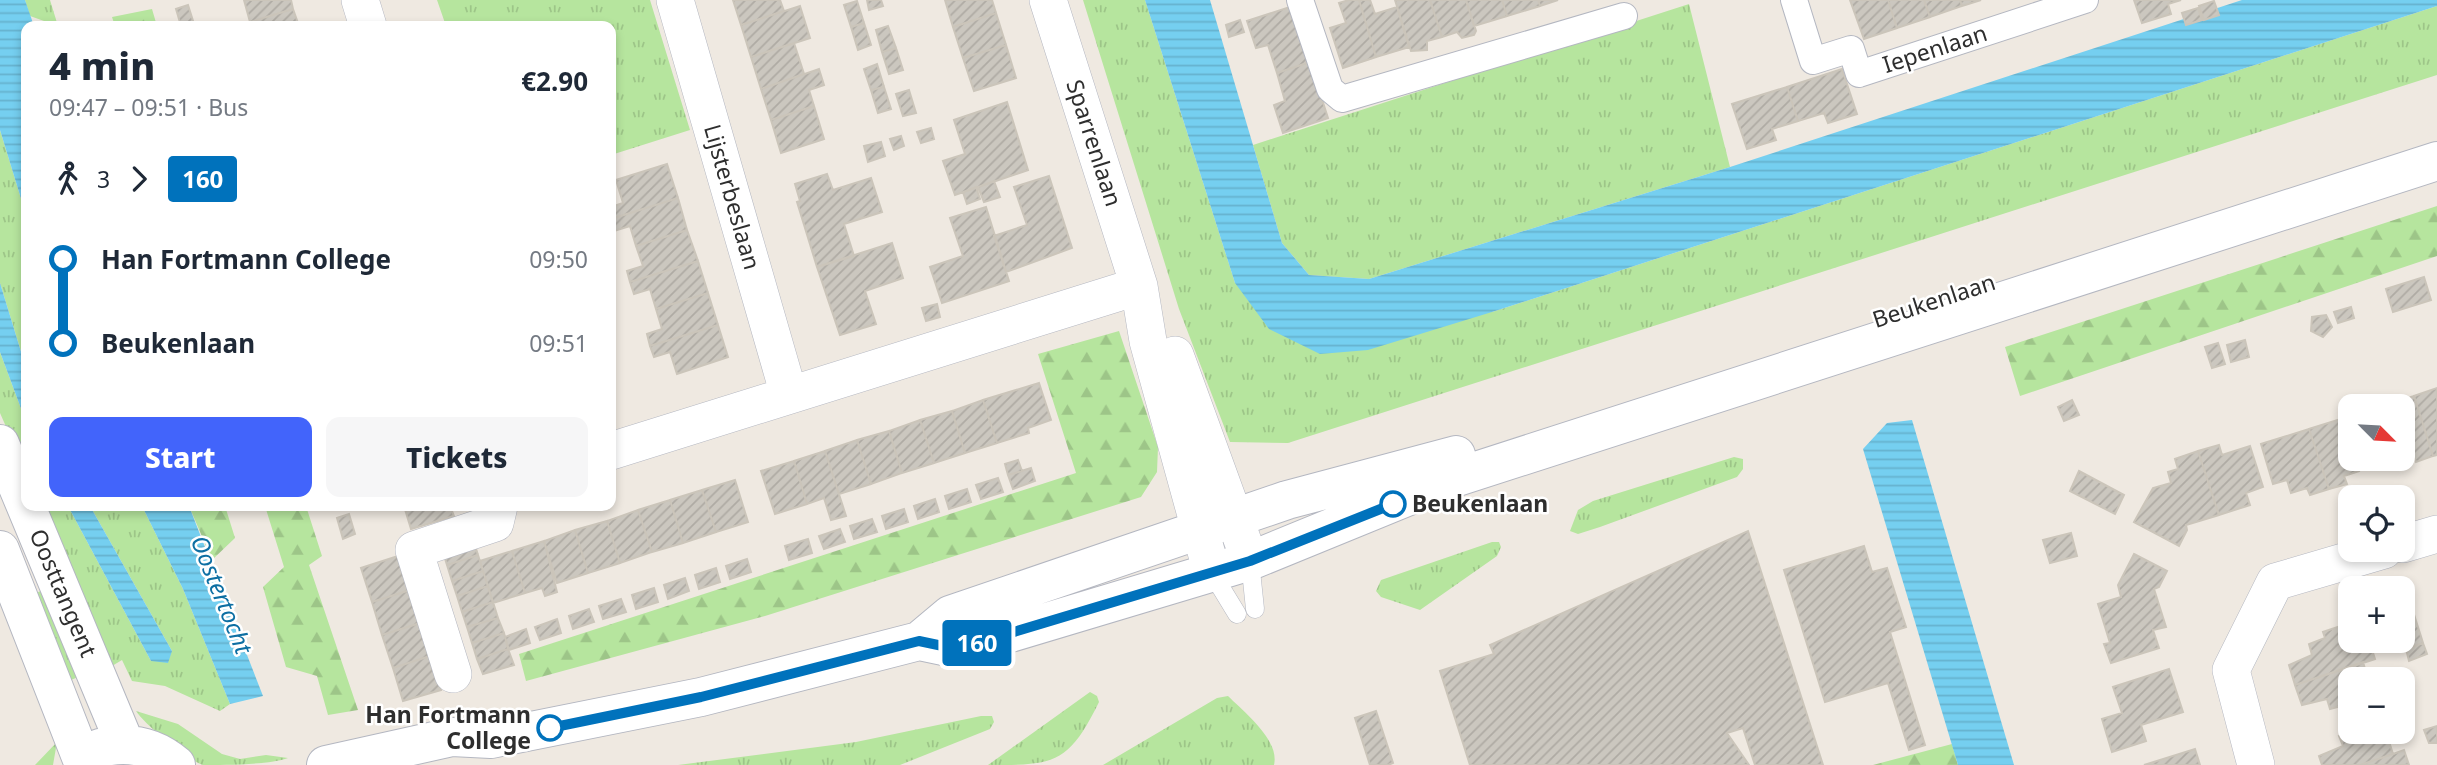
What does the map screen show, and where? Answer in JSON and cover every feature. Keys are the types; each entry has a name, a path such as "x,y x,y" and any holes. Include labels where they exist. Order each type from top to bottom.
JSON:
{"street":[{"path":"360,0 366,21"},
{"name":"Lijsterbeslaan","path":"675,0 789,395"},
{"name":"Sparrenlaan","path":"1048,0 1139,286 1148,341 1183,460 1198,531 1212,573"},
{"path":"1300,0 1330,89 1337,98 1348,99 1624,16"},
{"name":"Iepenlaan","path":"1794,0 1814,61 1851,49 1859,74 2085,0"},
{"name":"Beukenlaan","path":"326,765 452,737 491,739 701,697 919,641 950,615 1287,500 1465,452 2437,139"},
{"name":"Beukenlaan","path":"919,641 957,649 1250,561 1448,481 2437,161"},
{"path":"616,449 1139,286"},
{"name":"Sparrenlaan","path":"1139,286 1171,345 1237,518 1250,561"},
{"name":"Oosttangent","path":"0,444 21,494"},
{"name":"Oosttangent","path":"28,511 125,744"},
{"path":"453,674 414,550 495,523 498,511"},
{"path":"2415,540 2437,534"},
{"name":"Oosttangent","path":"0,550 76,761"},
{"path":"2256,765 2231,670 2275,582 2343,562"},
{"name":"Beukenlaan","path":"442,765 457,761 491,739"},
{"path":"76,761 102,747 125,744 146,747 176,765"}],"lane":[{"path":"1250,561 1255,608"},
{"path":"1212,573 1237,614"}],"green space":[{"path":"25,0 50,0 56,21 44,21 30,16"},
{"path":"437,0 650,0 690,130 616,153 616,21 444,21"},
{"path":"1083,0 1145,0 1235,283 1492,312 2437,6 2437,75 1288,443 1230,442 1179,309"},
{"path":"1689,4 1730,167 1369,279 1309,275 1282,243 1253,145"},
{"path":"152,9 156,21 113,21 112,17"},
{"path":"0,130 21,199 21,352 0,283"},
{"path":"2437,206 2437,256 2020,396 2005,347"},
{"path":"1119,331 1158,447 1157,472 1141,497 765,616 526,681 519,654 1076,473 1038,354"},
{"path":"0,352 21,409 21,461 0,413"},
{"path":"1734,457 1743,459 1743,469 1737,477 1600,527 1578,534 1570,531 1578,510 1593,501"},
{"path":"45,511 71,511 151,661 172,651 93,511 144,511 183,589 230,704 220,711 165,686 132,681 122,660 112,666"},
{"path":"191,511 227,511 235,538 212,560"},
{"path":"267,511 308,511 322,556 309,565 358,710 328,715 317,676 286,667 263,587 284,567"},
{"path":"1492,542 1499,542 1501,547 1497,556 1420,610 1381,597 1376,591 1381,580"},
{"path":"49,587 85,674 64,683 30,596"},
{"path":"1090,692 1097,696 1099,702 1088,723 1068,750 1044,762 988,765"},
{"path":"1228,696 1266,736 1272,746 1274,765 1103,765 1217,698"},
{"path":"136,711 178,724 222,754 240,759 266,755 288,758 258,763 203,765 167,741"},
{"path":"992,716 994,722 990,729 900,765 678,765 856,742"},
{"path":"57,742 53,765 35,765"},
{"path":"1952,744 1958,765 1873,765"}],"water":[{"path":"0,0 25,0 32,21 21,21 21,199 0,130"},
{"path":"1145,0 1210,0 1282,243 1309,275 1369,279 1730,167 2242,0 2437,0 2437,6 1492,312 1368,350 1320,354 1269,329 1235,283"},
{"path":"0,283 21,352 21,409 0,352"},
{"path":"1912,420 2014,765 1958,765 1863,449 1887,423"},
{"path":"71,511 93,511 172,651 168,663 151,661"},
{"name":"Oostertocht","path":"144,511 191,511 263,696 230,704 183,589"}],"building":[{"path":"244,0 291,0 293,9 250,21"},
{"path":"733,0 780,0 784,11 741,25"},
{"path":"867,0 881,0 883,6 869,10"},
{"path":"945,0 992,0 996,13 953,27"},
{"path":"1359,0 1376,57 1343,68 1330,28 1346,23 1339,3"},
{"path":"1359,0 1370,0 1375,14 1397,7 1409,47 1376,57"},
{"path":"1395,0 1430,0 1442,37 1427,41 1427,50 1411,51"},
{"path":"1430,0 1466,0 1476,31 1474,35 1462,38 1457,32 1442,37"},
{"path":"1466,0 1502,0 1507,16 1474,26"},
{"path":"1502,0 1538,0 1540,6 1507,16"},
{"path":"1538,0 1558,0 1540,6"},
{"path":"1850,0 1888,0 1897,28 1864,39"},
{"path":"1888,0 1924,0 1930,17 1897,28"},
{"path":"1924,0 1960,0 1962,6 1930,17"},
{"path":"1960,0 1981,0 1962,6"},
{"path":"2134,0 2181,0 2168,4 2171,14 2142,23"},
{"path":"857,1 864,23 851,27 844,5"},
{"path":"2214,1 2219,15 2204,20 2199,6"},
{"path":"188,5 193,21 180,21 176,9"},
{"path":"800,6 810,38 751,57 741,25"},
{"path":"1293,6 1310,62 1277,73 1268,45 1256,48 1247,21"},
{"path":"2198,8 2202,20 2186,25 2182,13"},
{"path":"293,9 297,21 253,21"},
{"path":"996,13 1006,45 963,58 953,27"},
{"path":"1240,20 1244,32 1229,37 1226,25"},
{"path":"864,23 871,45 858,50 851,27"},
{"path":"888,26 896,48 882,52 876,30"},
{"path":"794,43 804,74 761,89 751,57"},
{"path":"1006,45 1016,78 974,91 963,58"},
{"path":"896,48 903,70 889,74 882,52"},
{"path":"1310,62 1328,118 1283,133 1274,105 1285,101 1277,73"},
{"path":"877,64 884,87 871,90 864,69"},
{"path":"819,69 824,85 809,90 814,106 771,120 761,89"},
{"path":"1842,69 1857,114 1828,123 1824,113 1798,121 1787,87"},
{"path":"884,87 891,109 878,113 871,90"},
{"path":"1787,87 1798,121 1772,129 1776,140 1747,149 1732,104"},
{"path":"909,90 916,113 903,116 896,94"},
{"path":"1007,102 1028,170 955,195 943,161 965,154 954,120"},
{"path":"814,106 824,139 781,153 771,120"},
{"path":"931,128 934,139 921,143 917,132"},
{"path":"901,136 904,146 894,150 890,139"},
{"path":"881,142 885,156 868,162 864,146"},
{"path":"667,164 678,198 616,217 616,205 623,203 616,180"},
{"path":"827,174 833,190 871,178 882,212 844,224 854,256 817,267 797,202 800,201 795,184"},
{"path":"1049,176 1072,248 1006,272 994,236 1027,225 1014,187"},
{"path":"994,181 1000,197 984,202 978,187"},
{"path":"976,187 980,199 967,204 963,192"},
{"path":"678,198 687,230 636,246 630,226 616,230 616,217"},
{"path":"986,207 1009,281 942,303 930,267 963,256 950,218"},
{"path":"687,230 698,261 630,282 627,271 643,266 636,246"},
{"path":"892,243 903,278 865,291 876,324 840,335 817,267"},
{"path":"698,261 708,293 656,309 650,289 634,294 630,282"},
{"path":"2424,277 2431,300 2393,312 2386,289"},
{"path":"708,293 718,325 650,346 647,334 662,329 656,309"},
{"path":"937,304 940,317 926,321 922,308"},
{"path":"2351,307 2354,318 2338,323 2334,312"},
{"path":"2326,315 2332,327 2323,337 2311,331 2312,317"},
{"path":"718,325 728,357 677,374 670,352 654,357 650,346"},
{"path":"2245,340 2249,357 2231,362 2227,345"},
{"path":"2218,343 2225,364 2212,368 2205,347"},
{"path":"1039,383 1051,420 1028,428 1029,433 997,443 983,400"},
{"path":"2437,388 2437,455 2433,456 2415,396"},
{"path":"2415,399 2433,456 2416,462 2415,459"},
{"path":"983,400 997,443 965,453 952,411"},
{"path":"2072,400 2079,415 2064,421 2058,407"},
{"path":"952,411 965,453 934,463 920,420"},
{"path":"920,420 934,463 902,473 889,431"},
{"path":"2338,420 2338,471 2359,471 2344,476 2347,484 2329,489 2309,429"},
{"path":"2309,429 2329,489 2310,495 2307,488 2291,493 2287,480 2273,484 2261,444"},
{"path":"889,431 902,473 871,484 857,440"},
{"path":"857,440 871,484 839,494 825,451"},
{"path":"2219,445 2222,455 2250,446 2263,487 2246,493 2250,505 2219,515 2198,451"},
{"path":"825,451 846,516 831,520 824,498 807,504 794,461"},
{"path":"2198,451 2219,515 2186,525 2187,530 2179,546 2134,522 2153,488 2171,483 2168,472 2178,469 2175,459"},
{"path":"1018,460 1022,471 1008,475 1005,464"},
{"path":"794,461 807,504 775,514 761,471"},
{"path":"1031,468 1035,481 1013,489 1008,475"},
{"path":"2079,471 2124,495 2115,514 2070,491"},
{"path":"998,478 1003,492 981,499 976,485"},
{"path":"735,480 748,522 716,532 702,490"},
{"path":"967,489 971,502 949,509 945,496"},
{"path":"702,490 716,532 683,543 670,500"},
{"path":"935,499 939,512 918,519 914,506"},
{"path":"670,500 683,543 652,552 638,510"},
{"path":"904,509 908,522 886,529 882,516"},
{"path":"638,510 652,552 620,563 607,521"},
{"path":"406,511 452,511 454,516 411,529"},
{"path":"349,514 355,534 343,539 337,518"},
{"path":"872,519 877,532 854,539 850,526"},
{"path":"607,521 620,563 588,573 575,530"},
{"path":"840,529 845,542 824,549 819,536"},
{"path":"575,530 588,573 557,583 544,541"},
{"path":"1748,531 1823,765 1755,765 1743,728 1727,733 1749,765 1470,765 1440,671 1494,654 1490,645"},
{"path":"2071,533 2077,556 2050,563 2043,540"},
{"path":"473,539 478,555 447,565 442,549"},
{"path":"808,539 812,553 789,560 785,546"},
{"path":"544,541 557,592 545,596 542,588 525,593 512,551"},
{"path":"1864,546 1872,572 1887,568 1906,627 1890,632 1925,745 1909,750 1888,683 1825,702 1784,570"},
{"path":"512,551 525,593 493,603 480,561"},
{"path":"2134,554 2167,571 2159,587 2154,589 2166,627 2153,630 2159,648 2111,663 2104,644 2110,643 2098,604 2121,597 2118,585"},
{"path":"478,555 483,571 452,581 447,565"},
{"path":"398,556 410,590 372,602 361,568"},
{"path":"747,559 751,572 730,579 726,566"},
{"path":"716,568 720,582 699,589 695,575"},
{"path":"483,571 488,586 457,596 452,581"},
{"path":"685,578 689,591 668,599 664,585"},
{"path":"488,586 493,602 462,612 457,596"},
{"path":"654,588 658,602 636,609 632,595"},
{"path":"410,590 420,623 382,635 372,602"},
{"path":"621,599 626,612 603,619 599,606"},
{"path":"493,602 498,618 467,627 462,612"},
{"path":"589,609 594,622 573,629 569,616"},
{"path":"498,618 504,633 472,643 467,627"},
{"path":"2415,618 2423,643 2415,646"},
{"path":"557,619 561,633 540,640 535,627"},
{"path":"420,623 430,656 393,668 382,635"},
{"path":"2338,627 2338,653 2373,653 2375,659 2350,667 2338,667 2338,671 2295,685 2289,665 2312,655 2309,644 2325,638 2323,632"},
{"path":"526,629 530,643 509,650 505,637"},
{"path":"504,633 508,649 477,659 472,643"},
{"path":"2423,643 2427,654 2409,661 2407,653 2415,653 2415,646"},
{"path":"508,649 514,665 483,674 477,659"},
{"path":"430,656 441,690 403,701 393,668"},
{"path":"2363,662 2364,667 2348,667"},
{"path":"2169,669 2183,712 2141,725 2146,741 2112,752 2102,719 2122,713 2113,687"},
{"path":"2338,670 2338,707 2330,709 2327,699 2302,705 2295,685"},
{"path":"1376,711 1393,763 1388,765 1370,765 1355,718"},
{"path":"2437,726 2437,743 2429,743 2424,730"},
{"path":"2342,744 2390,744 2393,754 2360,765 2322,765 2319,756 2343,746"},
{"path":"2195,749 2200,765 2144,765"},
{"path":"2404,750 2409,765 2360,765 2393,754"}],"bus line":[{"name":"160","path":"550,728 701,697 919,641 957,649 1250,561 1393,504"}],"place":[{"name":"Beukenlaan","path":"1393,504"},
{"name":"Han Fortmann College","path":"550,728"}]}
